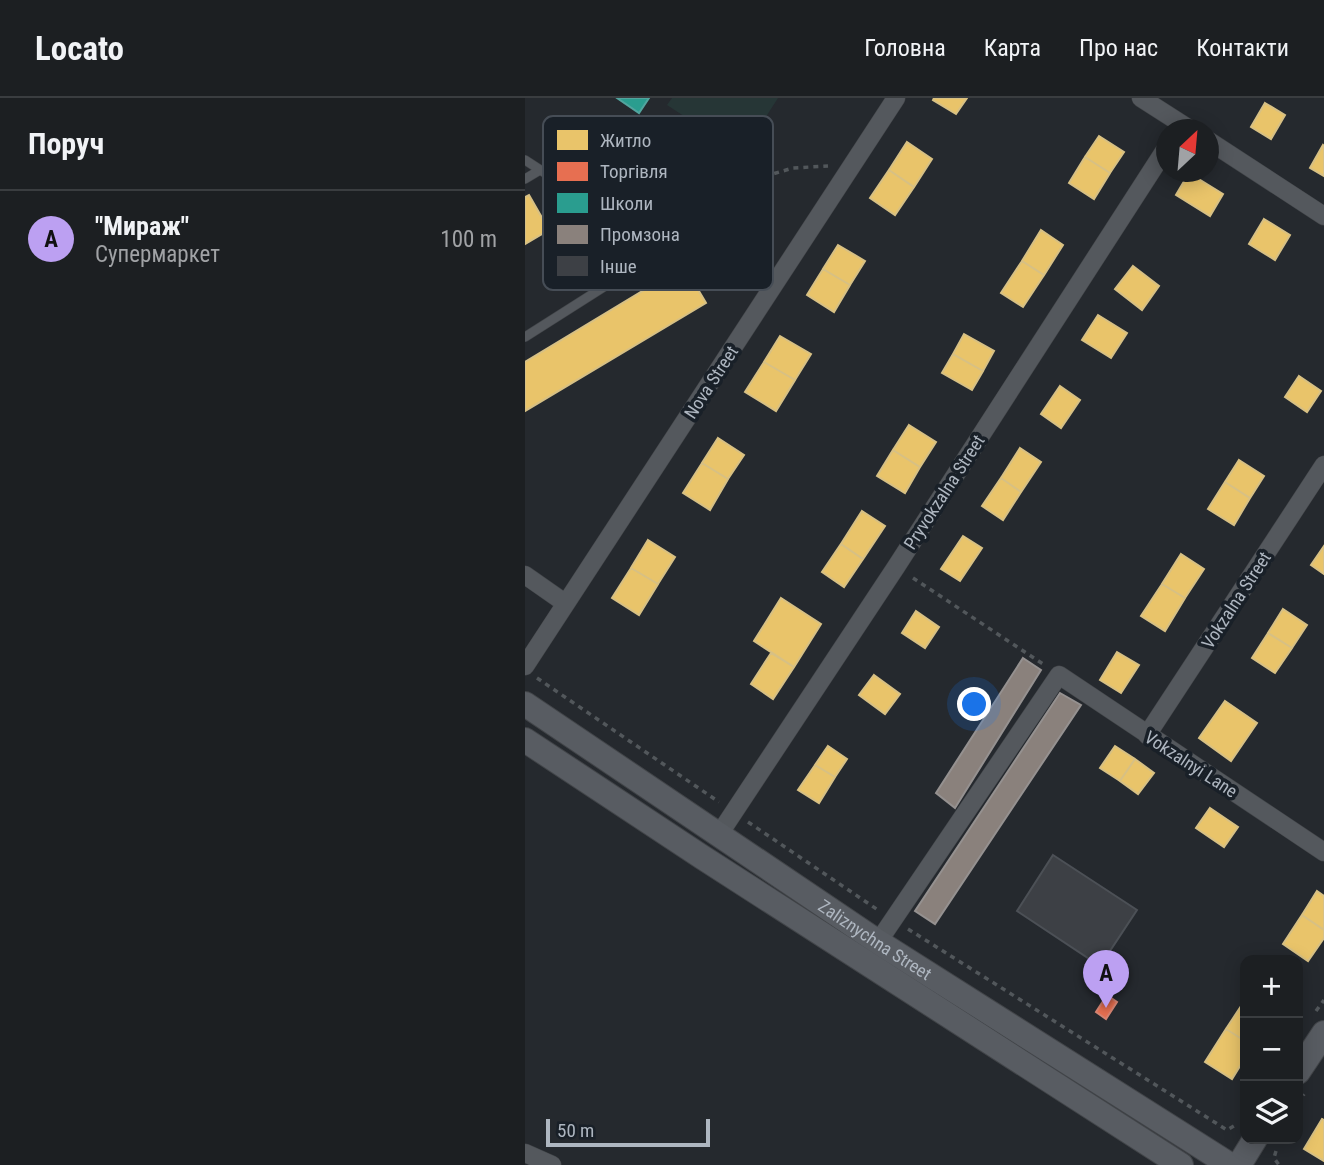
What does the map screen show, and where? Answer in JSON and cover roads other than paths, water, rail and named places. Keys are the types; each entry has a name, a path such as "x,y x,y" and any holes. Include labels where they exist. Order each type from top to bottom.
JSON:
{"main road":[{"name":"Zaliznychna Street","path":"525,704 878,942 1230,1165"},
{"name":"Zaliznychna Street","path":"525,740 1181,1165"},
{"path":"1303,1064 1324,1033"},
{"path":"1240,1165 1252,1144"}],"street":[{"name":"Nova Street","path":"773,288 896,98"},
{"path":"1141,98 1171,119"},
{"path":"1219,148 1324,216"},
{"name":"Pryvokzalna Street","path":"718,836 896,567 1156,164"},
{"name":"Nova Street","path":"531,672 565,603 772,290"},
{"name":"Vokzalna Street","path":"1147,735 1324,465"},
{"path":"525,576 565,603"},
{"name":"Vokzalnyi Lane","path":"878,942 1059,675 1324,852"},
{"path":"525,1153 552,1165"}],"lane":[{"path":"525,160 543,172"},
{"path":"525,179 540,170"},
{"path":"525,337 600,290"}],"place":[{"name":"\"Мираж\"","path":"1106,1008"}]}
